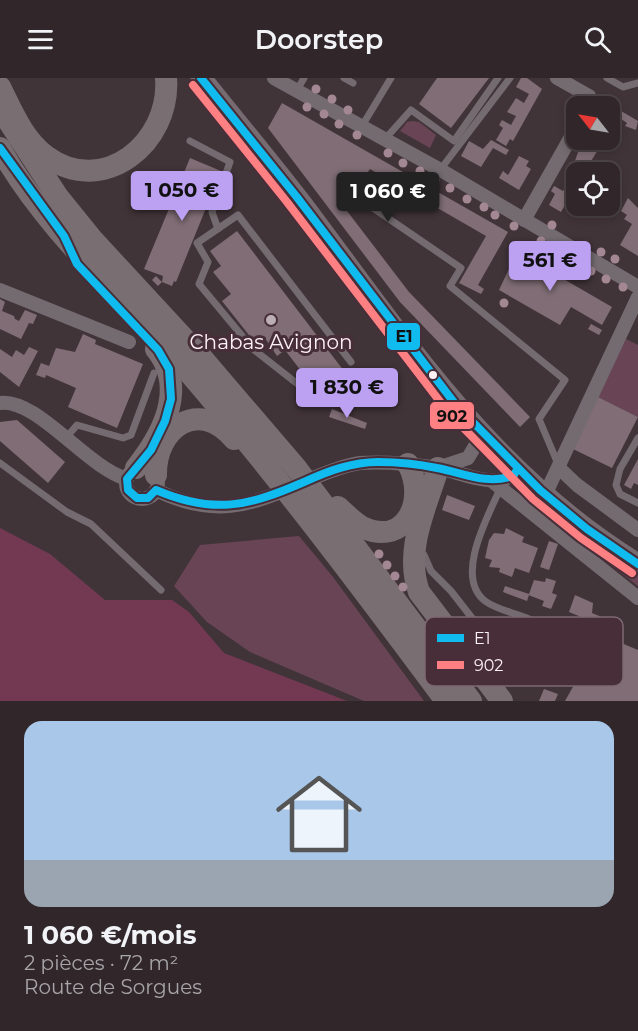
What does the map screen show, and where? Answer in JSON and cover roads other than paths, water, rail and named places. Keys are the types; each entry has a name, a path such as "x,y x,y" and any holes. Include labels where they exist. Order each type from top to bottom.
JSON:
{"highway":[{"path":"0,87 21,128 40,151 60,163 89,169 122,161 150,140 162,116 166,99 166,78"},
{"path":"0,108 40,173 92,239 202,358 297,469 425,640"},
{"path":"0,148 39,205 73,247 166,345 239,431 363,586 425,672"},
{"path":"73,247 77,264 158,350 169,369 172,384 168,410 151,450 144,478"},
{"path":"144,478 170,432 190,420 216,423 231,435 363,586"},
{"path":"297,469 356,523 366,528 386,531 405,521 416,504 416,478 408,464"},
{"path":"438,468 428,514 413,558 419,592 438,617"},
{"path":"435,686 446,701"},
{"path":"460,686 471,701"},
{"path":"491,686 502,701"}],"main road":[{"path":"211,82 430,376 481,436 546,495 638,564"}],"street":[{"path":"274,78 301,84 362,126 638,287"},
{"path":"557,78 589,96"},
{"path":"524,220 566,146"},
{"path":"0,290 129,342"},
{"path":"546,495 628,313 638,297"},
{"path":"0,403 24,407 104,470 144,478 179,502 203,508 228,508 252,503 337,469 378,462 438,468 490,483 513,476 518,470"},
{"path":"438,468 468,458 481,436"},
{"path":"468,458 490,483 638,598"},
{"path":"560,468 577,485 638,530"}],"lane":[{"path":"344,78 352,83"},
{"path":"362,126 391,78"},
{"path":"385,139 411,110 454,141 498,78"},
{"path":"440,170 510,78"},
{"path":"607,78 623,87 638,83"},
{"path":"190,141 230,162 212,212 218,229"},
{"path":"357,197 461,268 450,286 565,380 539,419 560,468"},
{"path":"351,362 238,215 197,243 208,262 199,284 252,349 318,400 358,372"},
{"path":"65,439 77,425 123,438 131,435 154,373"},
{"path":"638,438 621,469 616,485 620,494 638,503"},
{"path":"0,463 67,512 91,524 161,590"},
{"path":"490,483 473,555 474,583 486,602 524,617"},
{"path":"424,546 426,564 430,571 451,591 471,617"}],"place":[{"name":"Chabas Avignon","path":"271,320"}]}
